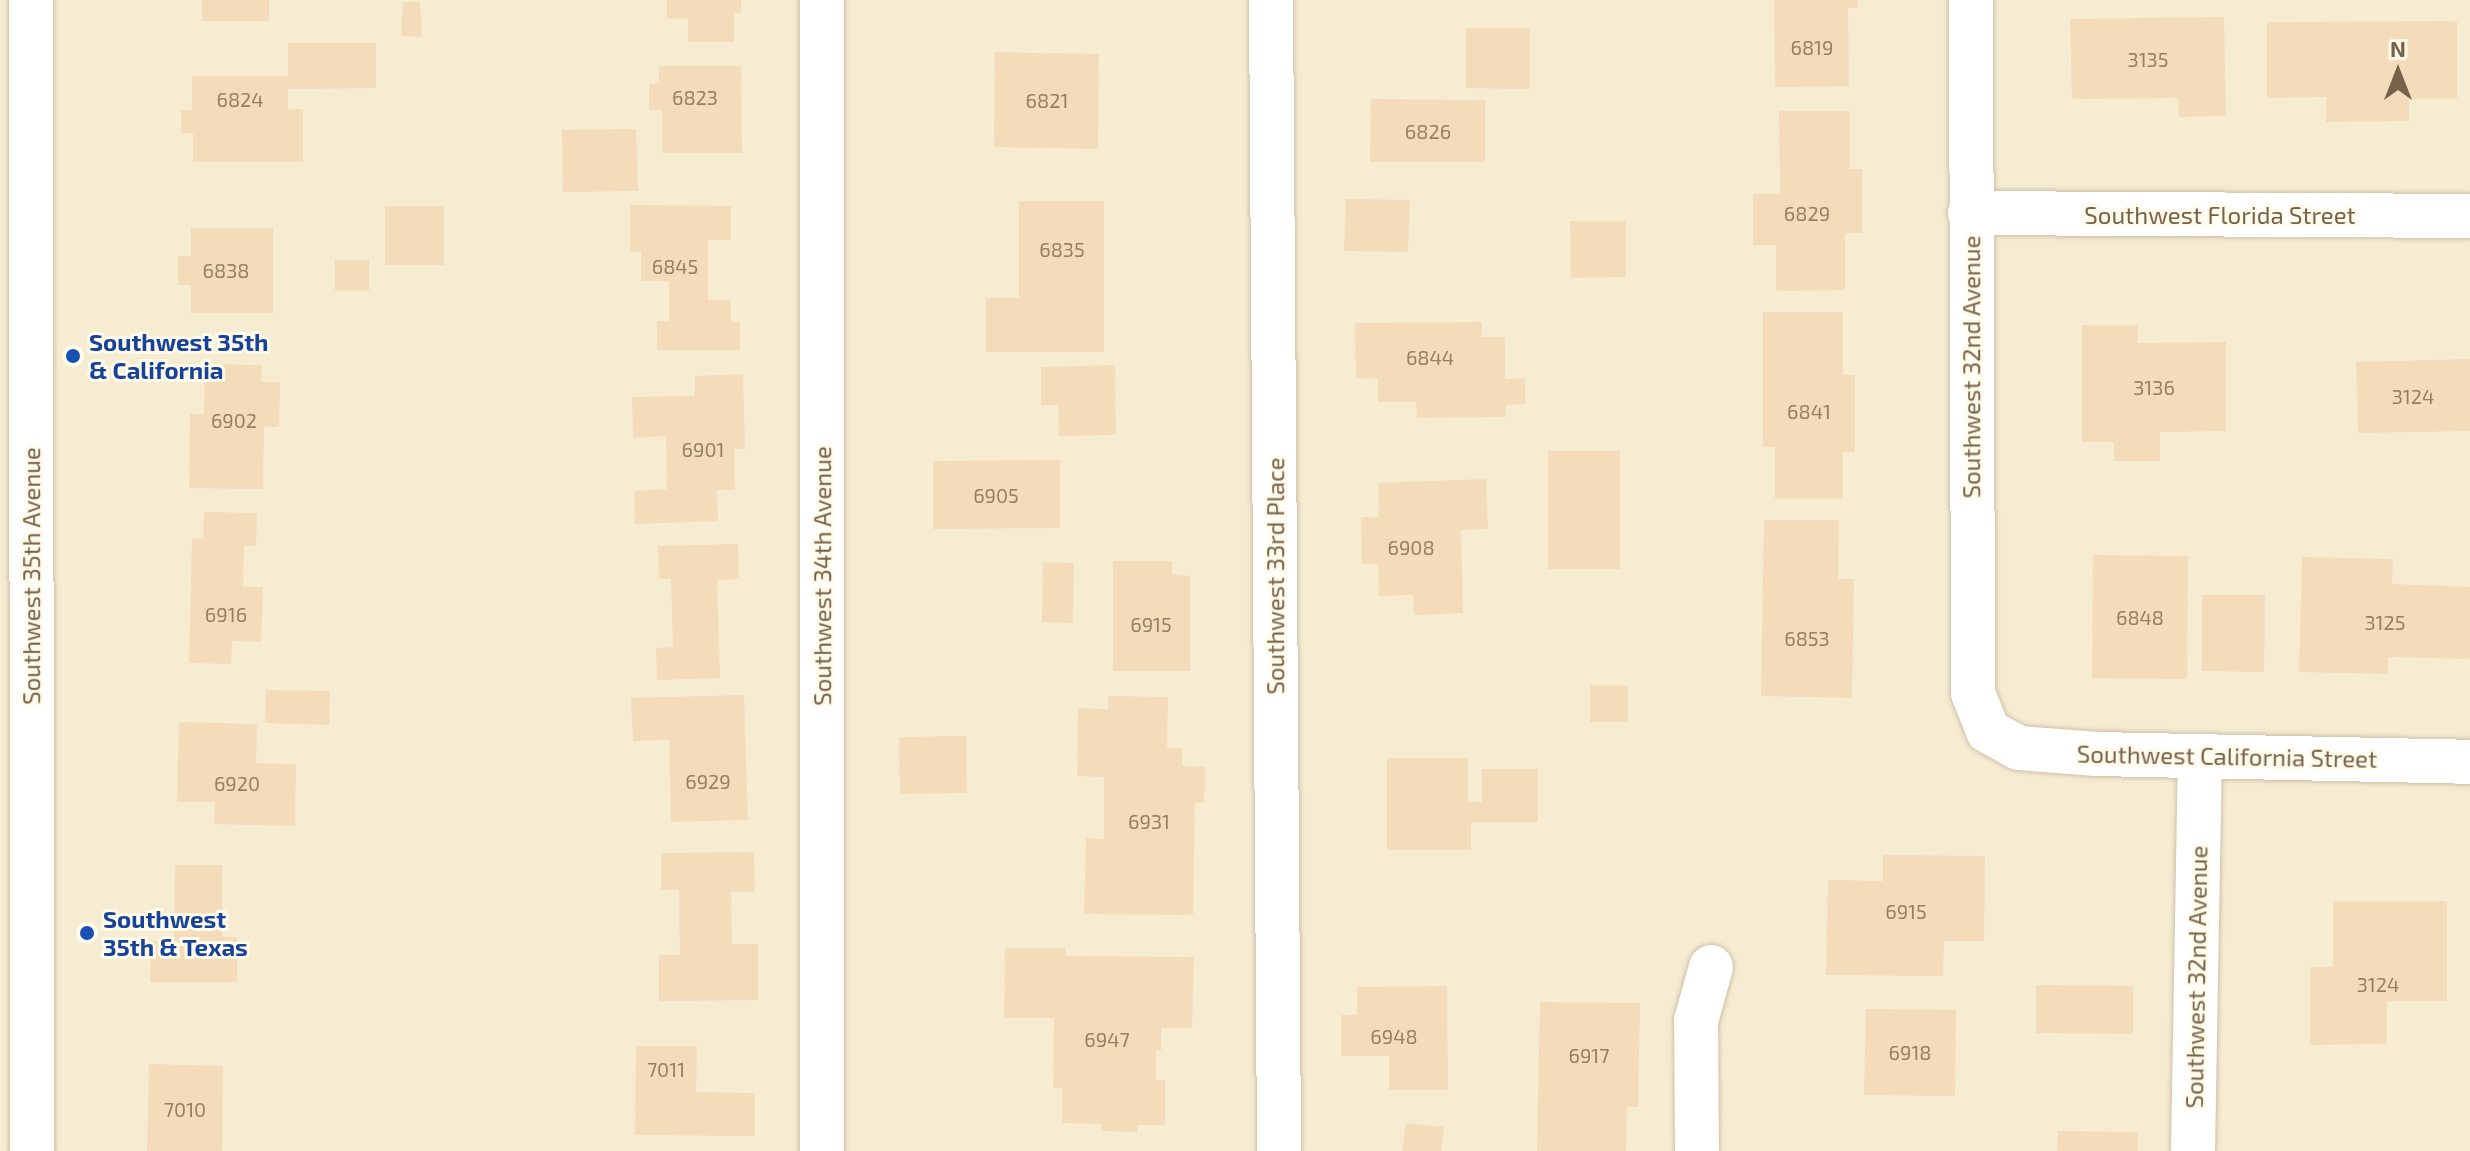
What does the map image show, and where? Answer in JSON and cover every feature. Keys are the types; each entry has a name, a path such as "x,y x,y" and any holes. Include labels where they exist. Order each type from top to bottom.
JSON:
{"street":[{"name":"Southwest 35th Avenue","path":"31,0 16,339 15,930 32,1151"},
{"name":"Southwest 34th Avenue","path":"822,0 822,1151"},
{"name":"Southwest 33rd Place","path":"1271,0 1279,1151"},
{"name":"Southwest 32nd Avenue","path":"1971,0 1973,693 1988,731"},
{"name":"Southwest Florida Street","path":"1970,213 2470,216"},
{"name":"Southwest California Street","path":"1988,731 2019,748 2470,762"},
{"name":"Southwest 32nd Avenue","path":"2193,1151 2200,756"},
{"path":"1697,1151 1696,1021 1711,967"}],"shaded area":[{"path":"0,0 2470,0 2470,1151 0,1151"}],"building":[{"path":"202,0 269,0 269,21 202,21"},
{"path":"667,0 741,0 741,13 734,13 734,42 688,42 688,19 667,19"},
{"path":"1774,0 1858,0 1858,8 1848,8 1849,86 1775,87"},
{"path":"403,2 420,2 422,37 401,36"},
{"path":"2224,17 2226,116 2179,117 2178,98 2072,99 2070,19"},
{"path":"2457,21 2457,99 2409,99 2409,121 2326,122 2326,97 2267,98 2267,22"},
{"path":"1466,28 1530,28 1530,89 1466,88"},
{"path":"288,43 376,43 376,88 288,89 288,109 303,109 303,162 193,162 193,133 181,133 181,110 192,110 192,76 288,76"},
{"path":"995,52 1099,54 1098,149 994,147"},
{"path":"659,66 741,66 742,153 662,153 662,110 649,110 649,84 659,83"},
{"path":"1371,99 1485,100 1485,162 1370,162"},
{"path":"1779,111 1850,111 1850,169 1862,169 1862,233 1845,233 1845,290 1776,291 1776,245 1753,245 1753,194 1780,194"},
{"path":"636,129 638,191 563,192 562,130"},
{"path":"1346,199 1410,200 1408,252 1344,251"},
{"path":"1019,201 1104,201 1104,352 986,352 986,298 1019,298"},
{"path":"630,205 731,206 731,240 708,240 708,300 731,300 731,322 740,322 740,350 657,350 657,321 669,321 669,281 641,281 641,252 630,252"},
{"path":"385,206 444,206 444,265 385,265"},
{"path":"1570,221 1626,221 1626,277 1571,278"},
{"path":"191,228 273,228 273,313 191,313 191,285 178,285 178,256 191,256"},
{"path":"335,260 369,260 369,291 335,291"},
{"path":"1763,312 1843,312 1843,375 1855,375 1855,452 1843,452 1843,499 1775,499 1775,447 1763,447"},
{"path":"1482,322 1482,337 1505,337 1505,379 1525,378 1525,404 1506,405 1506,417 1417,418 1416,402 1378,402 1378,378 1356,379 1355,323"},
{"path":"2082,325 2138,325 2138,343 2226,342 2226,431 2160,432 2160,461 2114,461 2114,442 2082,442"},
{"path":"2470,359 2470,431 2358,433 2356,362"},
{"path":"205,364 262,365 261,382 280,382 279,427 264,427 263,489 189,488 190,414 204,414"},
{"path":"1115,365 1116,435 1059,436 1058,405 1041,405 1041,367"},
{"path":"743,374 745,449 734,449 735,490 717,490 718,521 635,524 634,491 667,489 666,436 633,438 632,397 695,396 695,376"},
{"path":"1548,451 1620,451 1620,569 1548,569"},
{"path":"1060,460 1060,528 933,529 933,461"},
{"path":"1486,479 1488,529 1461,530 1463,613 1414,615 1413,595 1379,596 1378,564 1362,564 1361,517 1379,517 1378,483"},
{"path":"204,512 257,513 256,546 244,546 243,587 263,587 261,642 232,641 231,664 189,663 192,538 203,539"},
{"path":"1764,520 1839,520 1838,579 1854,579 1852,698 1761,696"},
{"path":"738,544 739,579 717,580 720,678 657,680 656,648 673,647 671,579 659,579 658,546"},
{"path":"2093,555 2188,556 2187,679 2092,678"},
{"path":"2302,557 2393,559 2392,584 2470,587 2470,659 2388,657 2388,674 2299,672"},
{"path":"1113,561 1172,561 1172,575 1190,576 1190,671 1113,671"},
{"path":"1043,562 1074,563 1073,623 1042,622"},
{"path":"2202,595 2265,595 2264,672 2202,671"},
{"path":"1590,685 1628,685 1628,722 1590,722"},
{"path":"266,690 330,691 329,725 265,723"},
{"path":"744,695 748,820 671,822 669,740 633,741 631,698"},
{"path":"1108,696 1168,697 1167,748 1182,748 1182,766 1205,767 1204,803 1195,803 1193,915 1084,914 1086,838 1104,839 1104,777 1077,776 1078,708 1108,709"},
{"path":"179,722 257,724 256,763 296,764 295,826 214,824 215,802 177,802"},
{"path":"966,736 967,793 900,794 899,737"},
{"path":"1387,758 1468,758 1468,802 1482,802 1482,769 1538,769 1538,822 1471,822 1471,850 1387,850"},
{"path":"754,852 755,892 731,892 732,944 758,944 758,1000 659,1001 659,955 680,955 679,890 661,890 661,853"},
{"path":"1883,855 1985,856 1984,941 1944,941 1943,976 1826,975 1828,880 1883,881"},
{"path":"175,865 222,865 222,937 237,937 237,982 150,982 151,941 174,941"},
{"path":"2333,901 2447,901 2447,1001 2387,1001 2387,1044 2310,1045 2310,967 2333,967"},
{"path":"1005,948 1065,948 1065,956 1194,957 1192,1028 1161,1028 1161,1051 1156,1051 1156,1080 1165,1080 1165,1125 1137,1125 1137,1132 1101,1131 1101,1124 1062,1123 1062,1088 1053,1088 1054,1018 1004,1018"},
{"path":"2036,985 2133,986 2133,1034 2036,1033"},
{"path":"1447,986 1448,1090 1389,1090 1389,1056 1341,1056 1341,1015 1357,1015 1357,987"},
{"path":"1540,1002 1640,1003 1638,1107 1627,1107 1626,1151 1537,1151"},
{"path":"1866,1009 1956,1010 1955,1096 1864,1095"},
{"path":"636,1046 697,1046 696,1092 755,1093 755,1136 635,1135"},
{"path":"149,1064 223,1066 222,1151 147,1151"},
{"path":"1406,1123 1444,1127 1441,1151 1402,1151"},
{"path":"2058,1131 2138,1132 2138,1151 2057,1151"}],"place":[{"name":"Southwest 35th & California","path":"73,356"},
{"name":"Southwest 35th & Texas","path":"87,933"}]}
